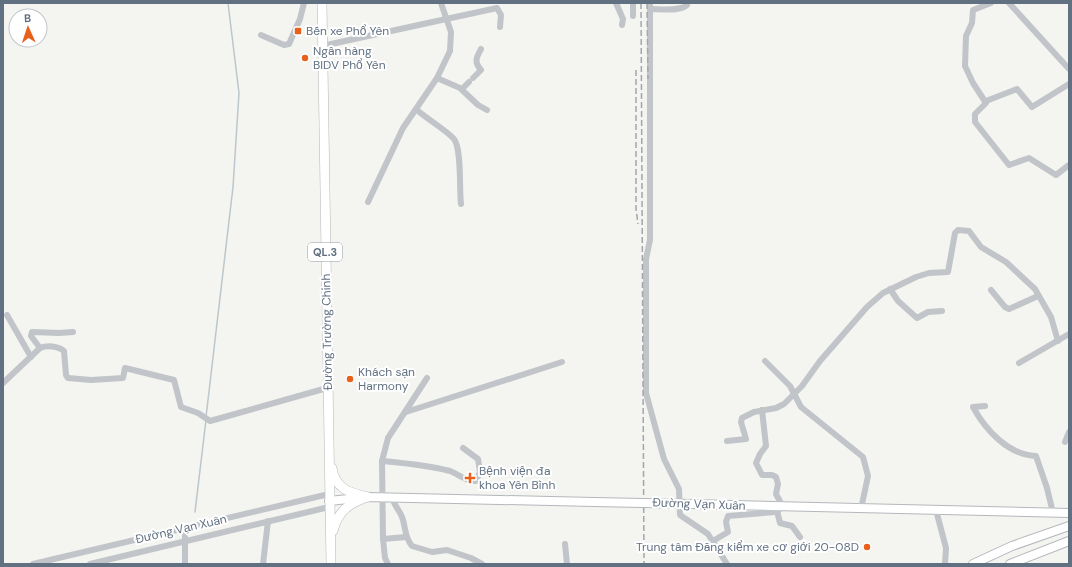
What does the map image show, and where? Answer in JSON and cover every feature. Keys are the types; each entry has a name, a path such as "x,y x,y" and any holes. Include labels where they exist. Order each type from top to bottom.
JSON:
{"highway":[{"name":"Đường Trường Chinh","path":"322,3 331,564"},
{"path":"329,451 332,472 338,484 351,493 368,497"},
{"path":"330,540 337,518 343,509 349,504 368,497"}],"main road":[{"name":"Đường Vạn Xuân","path":"329,501 368,497 392,497 692,504 780,509 1069,513"},
{"path":"973,564 1012,546 1069,526"},
{"path":"1010,564 1069,541"}],"street":[{"path":"261,35 287,45 291,41 300,19 304,3"},
{"path":"368,202 403,128 417,110 437,78 450,51 452,41 441,3"},
{"path":"616,3 623,19 622,26"},
{"path":"633,3 633,16"},
{"path":"992,3 973,10 972,23 966,36 965,61 967,71 986,101 985,106 976,113 974,118 1007,164 1011,165 1029,158 1056,175 1068,168"},
{"path":"1009,3 1069,69"},
{"path":"687,5 678,8 650,6 650,240 646,259 646,389 664,459 679,489 680,515 705,531 727,564"},
{"path":"322,46 497,8 501,15 500,28"},
{"path":"462,89 481,70 476,63 476,58 481,48"},
{"path":"437,78 462,89 478,105 487,110"},
{"path":"986,101 1017,89 1032,107 1069,84"},
{"path":"417,110 450,135 458,146 461,204"},
{"path":"727,441 746,439 741,419 762,410 781,407 794,394 867,307 890,289 922,275 948,272 955,233 958,230 964,229 969,231 981,247 1001,259 1035,289 1049,313 1058,341"},
{"path":"890,289 898,300 916,318 928,312 942,311"},
{"path":"991,290 1005,307 1010,310 1038,296"},
{"path":"7,315 30,357"},
{"path":"40,348 31,336 32,332 73,332"},
{"path":"1019,363 1069,334"},
{"path":"3,383 40,348 47,346 62,349 65,354 66,375 68,378 91,380 123,378 125,368 170,378 177,384 181,407 198,413 206,420 213,421 327,388"},
{"path":"765,361 790,386 801,407 863,457 868,476 861,509"},
{"path":"406,412 562,362"},
{"path":"388,564 385,558 383,539 382,461 388,438 427,378"},
{"path":"985,406 973,408 999,440 1019,454 1036,456 1048,488 1054,513"},
{"path":"762,410 766,446 756,463 762,475 772,475 776,477 778,484 776,494 780,509 780,523 792,526 800,537"},
{"path":"1065,442 1069,432"},
{"path":"382,461 418,465 450,471 470,481 476,481 480,472 478,459 463,448"},
{"path":"392,497 395,507 402,517 406,537 412,546 432,552 447,550 471,558 482,564"},
{"name":"Đường Vạn Xuân","path":"90,564 268,521 329,501"},
{"name":"Đường Vạn Xuân","path":"33,564 185,528 329,501"},
{"path":"713,541 728,532 726,522 728,516 780,509"},
{"path":"936,510 946,548 945,564"},
{"path":"263,564 268,521"},
{"path":"184,564 186,541 185,528"},
{"path":"383,539 406,537"},
{"path":"565,544 567,564"}],"waterway":[{"path":"206,417 233,187 239,93 228,3"},
{"path":"195,512 206,420"}],"railway":[{"path":"641,3 644,564"},
{"path":"647,3 648,79"},
{"path":"636,70 636,209 638,224"}],"place":[{"name":"Bến xe Phổ Yên","path":"298,31"},
{"name":"Ngân hàng BIDV Phổ Yên","path":"305,58"},
{"name":"Khách sạn Harmony","path":"350,379"},
{"name":"Bệnh viện đa khoa Yên Bình","path":"470,478"},
{"name":"Trung tâm Đăng kiểm xe cơ giới 20-08D","path":"867,547"}]}
